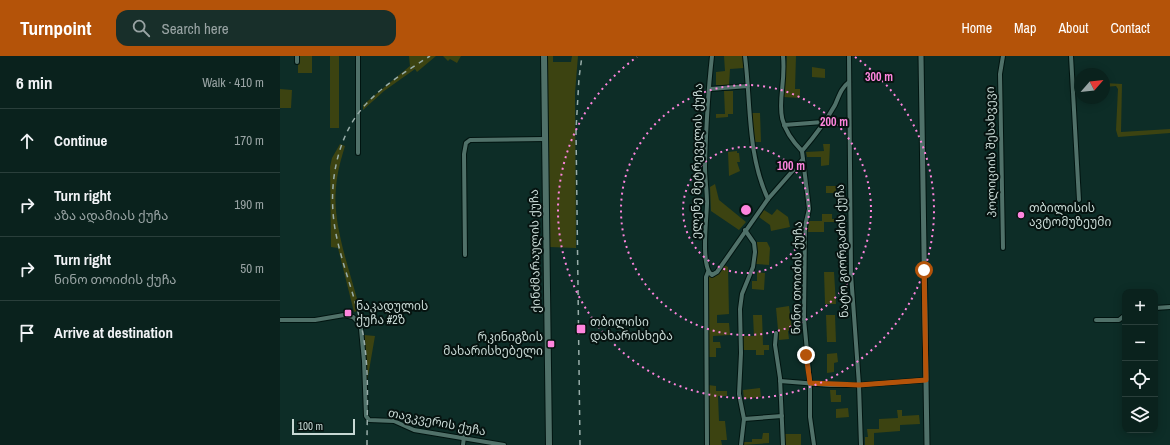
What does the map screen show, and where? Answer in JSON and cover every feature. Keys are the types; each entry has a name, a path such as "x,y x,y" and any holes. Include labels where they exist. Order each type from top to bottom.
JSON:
{"main road":[{"name":"ქინძმარაულის ქუჩა","path":"544,56 549,445"}],"street":[{"path":"297,56 297,62"},
{"path":"358,56 358,153"},
{"name":"ელენე მეტრეველის ქუჩა","path":"707,445 706,277 708,272 706,253 707,202 705,168 706,127 710,89 709,79 712,56"},
{"path":"745,56 752,143 760,180 768,198"},
{"path":"784,56 780,108 784,125 792,141 802,151 834,105 840,92 849,82"},
{"name":"ნატო გიორგაძის ქუჩა","path":"849,56 851,274 859,385 861,445"},
{"path":"921,56 927,445"},
{"name":"პოლიციის შესახვევი","path":"1002,248 1000,74 1003,56"},
{"path":"1070,56 1079,200"},
{"path":"710,89 748,86"},
{"path":"784,125 823,122"},
{"path":"465,255 464,154 466,143 470,140 545,139"},
{"name":"ნინო თოიძის ქუჩა","path":"802,151 809,209 805,226 804,319 810,383 810,417 814,445"},
{"path":"708,272 712,275 717,272 768,198 803,159"},
{"path":"741,445 744,419 739,394 741,353 740,310 742,294 753,267 755,252 754,243 745,230"},
{"path":"1158,308 1170,307"},
{"name":"თავკვერის ქუჩა","path":"280,320 320,320 344,315 353,318 359,323 361,329 364,361 367,419 394,421 414,430 464,437 504,445"},
{"path":"1096,320 1119,320 1122,317"},
{"path":"776,333 775,345 780,381 783,445"},
{"path":"780,381 859,385 926,380"},
{"path":"744,419 782,416"},
{"path":"463,445 464,437"}],"green space":[{"path":"298,56 312,56 312,73 298,73"},
{"path":"330,56 339,56 339,128 330,128"},
{"path":"409,56 436,56 417,72 415,69 384,91 363,110 363,105 410,66"},
{"path":"443,56 461,56 457,63 450,59 448,61"},
{"path":"547,56 553,56 553,62 571,62 572,56 578,56 575,93 576,248 550,247"},
{"path":"724,56 743,56 744,68 730,69 729,85 716,85 716,72 725,71"},
{"path":"787,56 796,56 795,89 800,89 800,98 783,97"},
{"path":"812,67 825,69 825,78 812,77"},
{"path":"1110,83 1122,84 1121,132 1170,129 1170,133 1118,137 1116,130 1118,89 1116,86 1110,86"},
{"path":"280,89 292,90 291,108 280,108"},
{"path":"724,91 733,91 733,114 728,114 728,117 716,118 716,114 725,114"},
{"path":"752,113 760,113 761,142 754,142"},
{"path":"340,144 345,146 337,177 337,218 339,234 360,310 354,312 338,248 331,247 330,167 332,158"},
{"path":"823,144 830,144 829,165 821,166 821,157 807,157 806,152 824,151"},
{"path":"737,151 737,153 739,153 740,162 737,162 740,171 729,176 728,152"},
{"path":"715,184 719,200 746,222 739,230 711,211 710,187"},
{"path":"826,186 836,186 836,193 826,193"},
{"path":"777,209 788,217 790,227 771,231 770,225 759,217 764,210 772,215"},
{"path":"822,214 832,214 832,219 844,219 844,222 824,222 824,232 808,232 809,221 822,221"},
{"path":"757,242 767,242 770,248 769,265 756,264"},
{"path":"724,265 728,267 729,314 717,315 717,323 729,323 730,335 713,336 713,342 720,342 721,348 716,348 716,357 708,357 707,277 708,275 714,277"},
{"path":"757,272 765,273 764,290 752,289 752,281 757,281"},
{"path":"824,272 834,272 836,304 825,304"},
{"path":"789,306 792,329 788,331 789,339 779,340 776,308"},
{"path":"753,315 762,315 763,345 769,345 769,350 764,350 764,355 756,355 756,350 743,350 742,336 754,336"},
{"path":"826,315 835,315 836,342 827,342"},
{"path":"364,335 375,336 367,382 368,418"},
{"path":"837,353 838,362 834,363 834,372 827,373 827,354"},
{"path":"708,385 716,386 716,391 727,391 727,396 718,396 719,421 725,421 727,440 721,440 722,445 709,445"},
{"path":"760,388 761,397 744,399 743,390"},
{"path":"830,390 836,390 836,395 841,395 841,402 831,402"},
{"path":"848,408 849,417 836,418 836,409"},
{"path":"897,410 902,410 902,416 919,415 920,424 900,425 900,431 874,433 874,445 865,445 865,437 868,437 867,429 879,429 879,419 898,418"},
{"path":"763,433 769,433 769,443 743,445 743,442 752,442 752,439 762,439"},
{"path":"785,434 801,434 801,445 785,445"}],"railway":[{"path":"367,445 366,354 361,324 336,234 333,217 333,182 341,147 347,131 356,116 367,103 389,83 430,56"},
{"path":"580,445 576,130 579,78 582,56"}],"place":[{"name":"თბილისის ავტომუზეუმი","path":"1021,215"},
{"name":"ნაკადულის ქუჩა #2ზ","path":"348,313"},
{"name":"თბილისი დახარისხება","path":"581,329"},
{"name":"რკინიგზის მახარისხებელი","path":"551,344"}],"route":[{"path":"806,355 810,383 859,385 926,380 924,270"}]}
